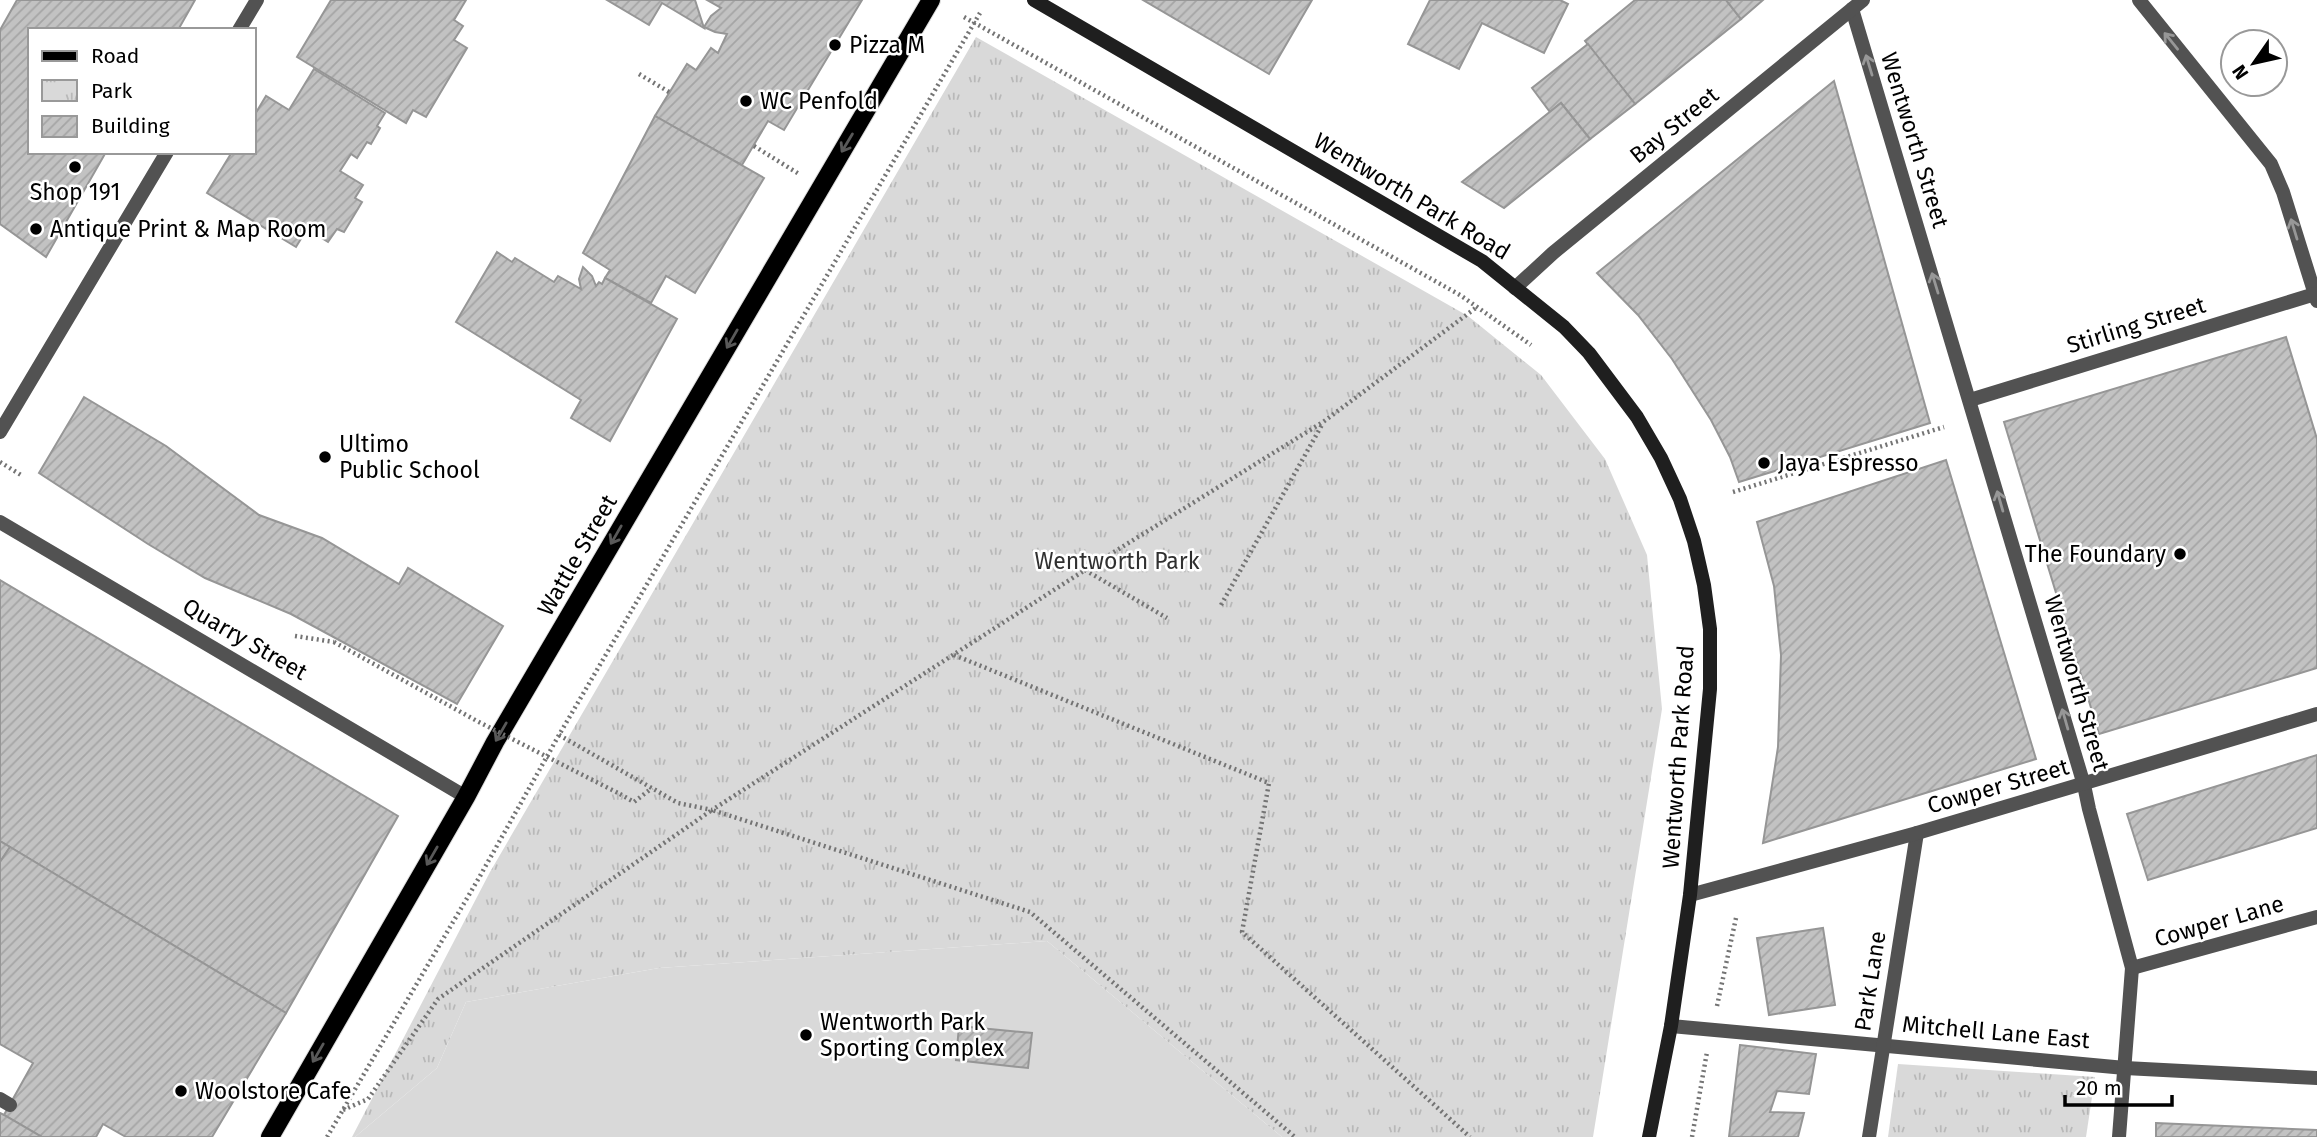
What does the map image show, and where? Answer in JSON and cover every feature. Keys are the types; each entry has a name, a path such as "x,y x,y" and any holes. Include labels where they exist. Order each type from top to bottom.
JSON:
{"main road":[{"name":"Wattle Street","path":"270,1137 495,742 931,0"}],"street":[{"path":"240,28 257,0"},
{"name":"Wentworth Park Road","path":"1034,0 1482,261 1564,327 1589,353 1614,383 1661,458 1680,499 1704,584 1710,629 1710,689 1690,895 1671,1026 1649,1137"},
{"path":"2139,0 2271,164 2283,192 2316,298"},
{"name":"Bay Street","path":"1516,288 1553,253 1857,4"},
{"name":"Wentworth Street","path":"1857,4 2084,785 2088,809 2132,968 2119,1137"},
{"path":"0,432 166,154"},
{"name":"Stirling Street","path":"1970,400 2316,298"},
{"name":"Quarry Street","path":"0,522 466,797"},
{"name":"Cowper Street","path":"1690,895 2084,785 2317,714"},
{"name":"Park Lane","path":"1869,1137 1917,833"},
{"name":"Cowper Lane","path":"2132,968 2317,917"},
{"name":"Mitchell Lane East","path":"1671,1026 2125,1068 2317,1078"}],"path":[{"path":"327,1137 981,13"},
{"path":"964,17 1460,295 1531,345"},
{"path":"639,74 669,92"},
{"path":"754,146 820,188"},
{"path":"342,1111 368,1099 438,999 712,810 1085,570 1324,422 1477,307"},
{"path":"1221,605 1324,422"},
{"path":"1733,492 1944,427"},
{"path":"0,461 21,475"},
{"path":"1085,570 1167,618"},
{"path":"295,636 334,642 477,721 634,802 652,788"},
{"path":"953,654 1269,783 1242,932 1470,1137"},
{"path":"559,735 678,803 712,810 1030,912 1295,1137"}],"green space":[{"name":"Wentworth Park","path":"976,37 1468,316 1541,375 1605,459 1647,555 1662,709 1593,1137 1282,1137 1047,941 659,968 466,1002 437,1068 352,1137 490,872"},
{"name":"Wentworth Park Sporting Complex","path":"1047,941 1282,1137 355,1137 437,1068 466,1002 659,968"},
{"path":"1898,1064 2095,1077 2086,1137 1888,1137"}],"building":[{"path":"17,0 195,0 179,28 28,28 28,154 105,154 46,257 0,224 0,30"},
{"path":"331,0 466,0 454,20 463,26 454,40 467,48 426,117 413,110 406,123 297,57"},
{"path":"607,0 695,0 704,28 662,3 649,25"},
{"path":"707,0 862,0 784,130 768,121 742,165 655,116 687,64 696,70 711,48 718,53 727,34 704,27 711,16 721,8"},
{"path":"1143,0 1312,0 1269,74"},
{"path":"1430,0 1560,0 1568,4 1544,53 1482,23 1459,69 1408,44"},
{"path":"1635,0 1726,0 1741,19 1635,104 1585,41"},
{"path":"1726,0 1763,0 1741,19"},
{"path":"1588,44 1635,104 1590,139 1561,103 1550,112 1532,88"},
{"path":"314,69 385,113 371,144 367,142 357,158 351,154 340,171 363,185 355,198 362,202 344,232 337,229 328,242 307,229 296,247 207,193 231,154 256,154 256,113 266,96 289,110"},
{"path":"1834,81 1930,423 1739,482 1711,420 1672,359 1638,315 1597,273"},
{"path":"1561,103 1590,139 1504,208 1462,182"},
{"path":"655,116 764,178 695,293 666,276 651,303 605,278 610,270 583,253"},
{"path":"497,252 512,262 515,258 554,282 558,276 581,289 579,279 583,267 592,276 596,286 599,282 602,284 605,278 677,319 610,441 571,418 581,400 456,322"},
{"name":"The Foundary","path":"2286,337 2317,439 2317,668 2099,734 2004,422"},
{"path":"84,397 166,446 259,515 322,538 399,584 408,568 503,626 457,704 291,614 205,578 39,473"},
{"path":"1946,460 2036,759 1763,843 1778,747 1781,655 1774,586 1757,522"},
{"path":"0,580 398,816 286,1013 0,841"},
{"path":"2317,755 2317,828 2148,880 2127,814"},
{"path":"0,841 10,847 0,862"},
{"path":"10,847 286,1013 212,1137 126,1137 103,1124 96,1137 42,1137 4,1115 33,1063 0,1044 0,862"},
{"path":"1823,928 1835,1005 1769,1015 1757,938"},
{"path":"959,1026 1032,1033 1028,1068 956,1060"},
{"path":"1740,1045 1816,1054 1809,1094 1777,1091 1770,1112 1804,1113 1798,1137 1729,1137"},
{"path":"0,1113 4,1115 42,1137 0,1137"},
{"path":"2156,1123 2317,1130 2317,1137 2156,1137"}],"place":[{"name":"Pizza M","path":"835,45"},
{"name":"WC Penfold","path":"746,101"},
{"name":"Shop 191","path":"75,167"},
{"name":"Antique Print & Map Room","path":"36,229"},
{"name":"Ultimo Public School","path":"325,457"},
{"name":"Jaya Espresso","path":"1764,463"},
{"name":"The Foundary","path":"2180,554"},
{"name":"Wentworth Park Sporting Complex","path":"806,1035"},
{"name":"Woolstore Cafe","path":"181,1091"}]}
